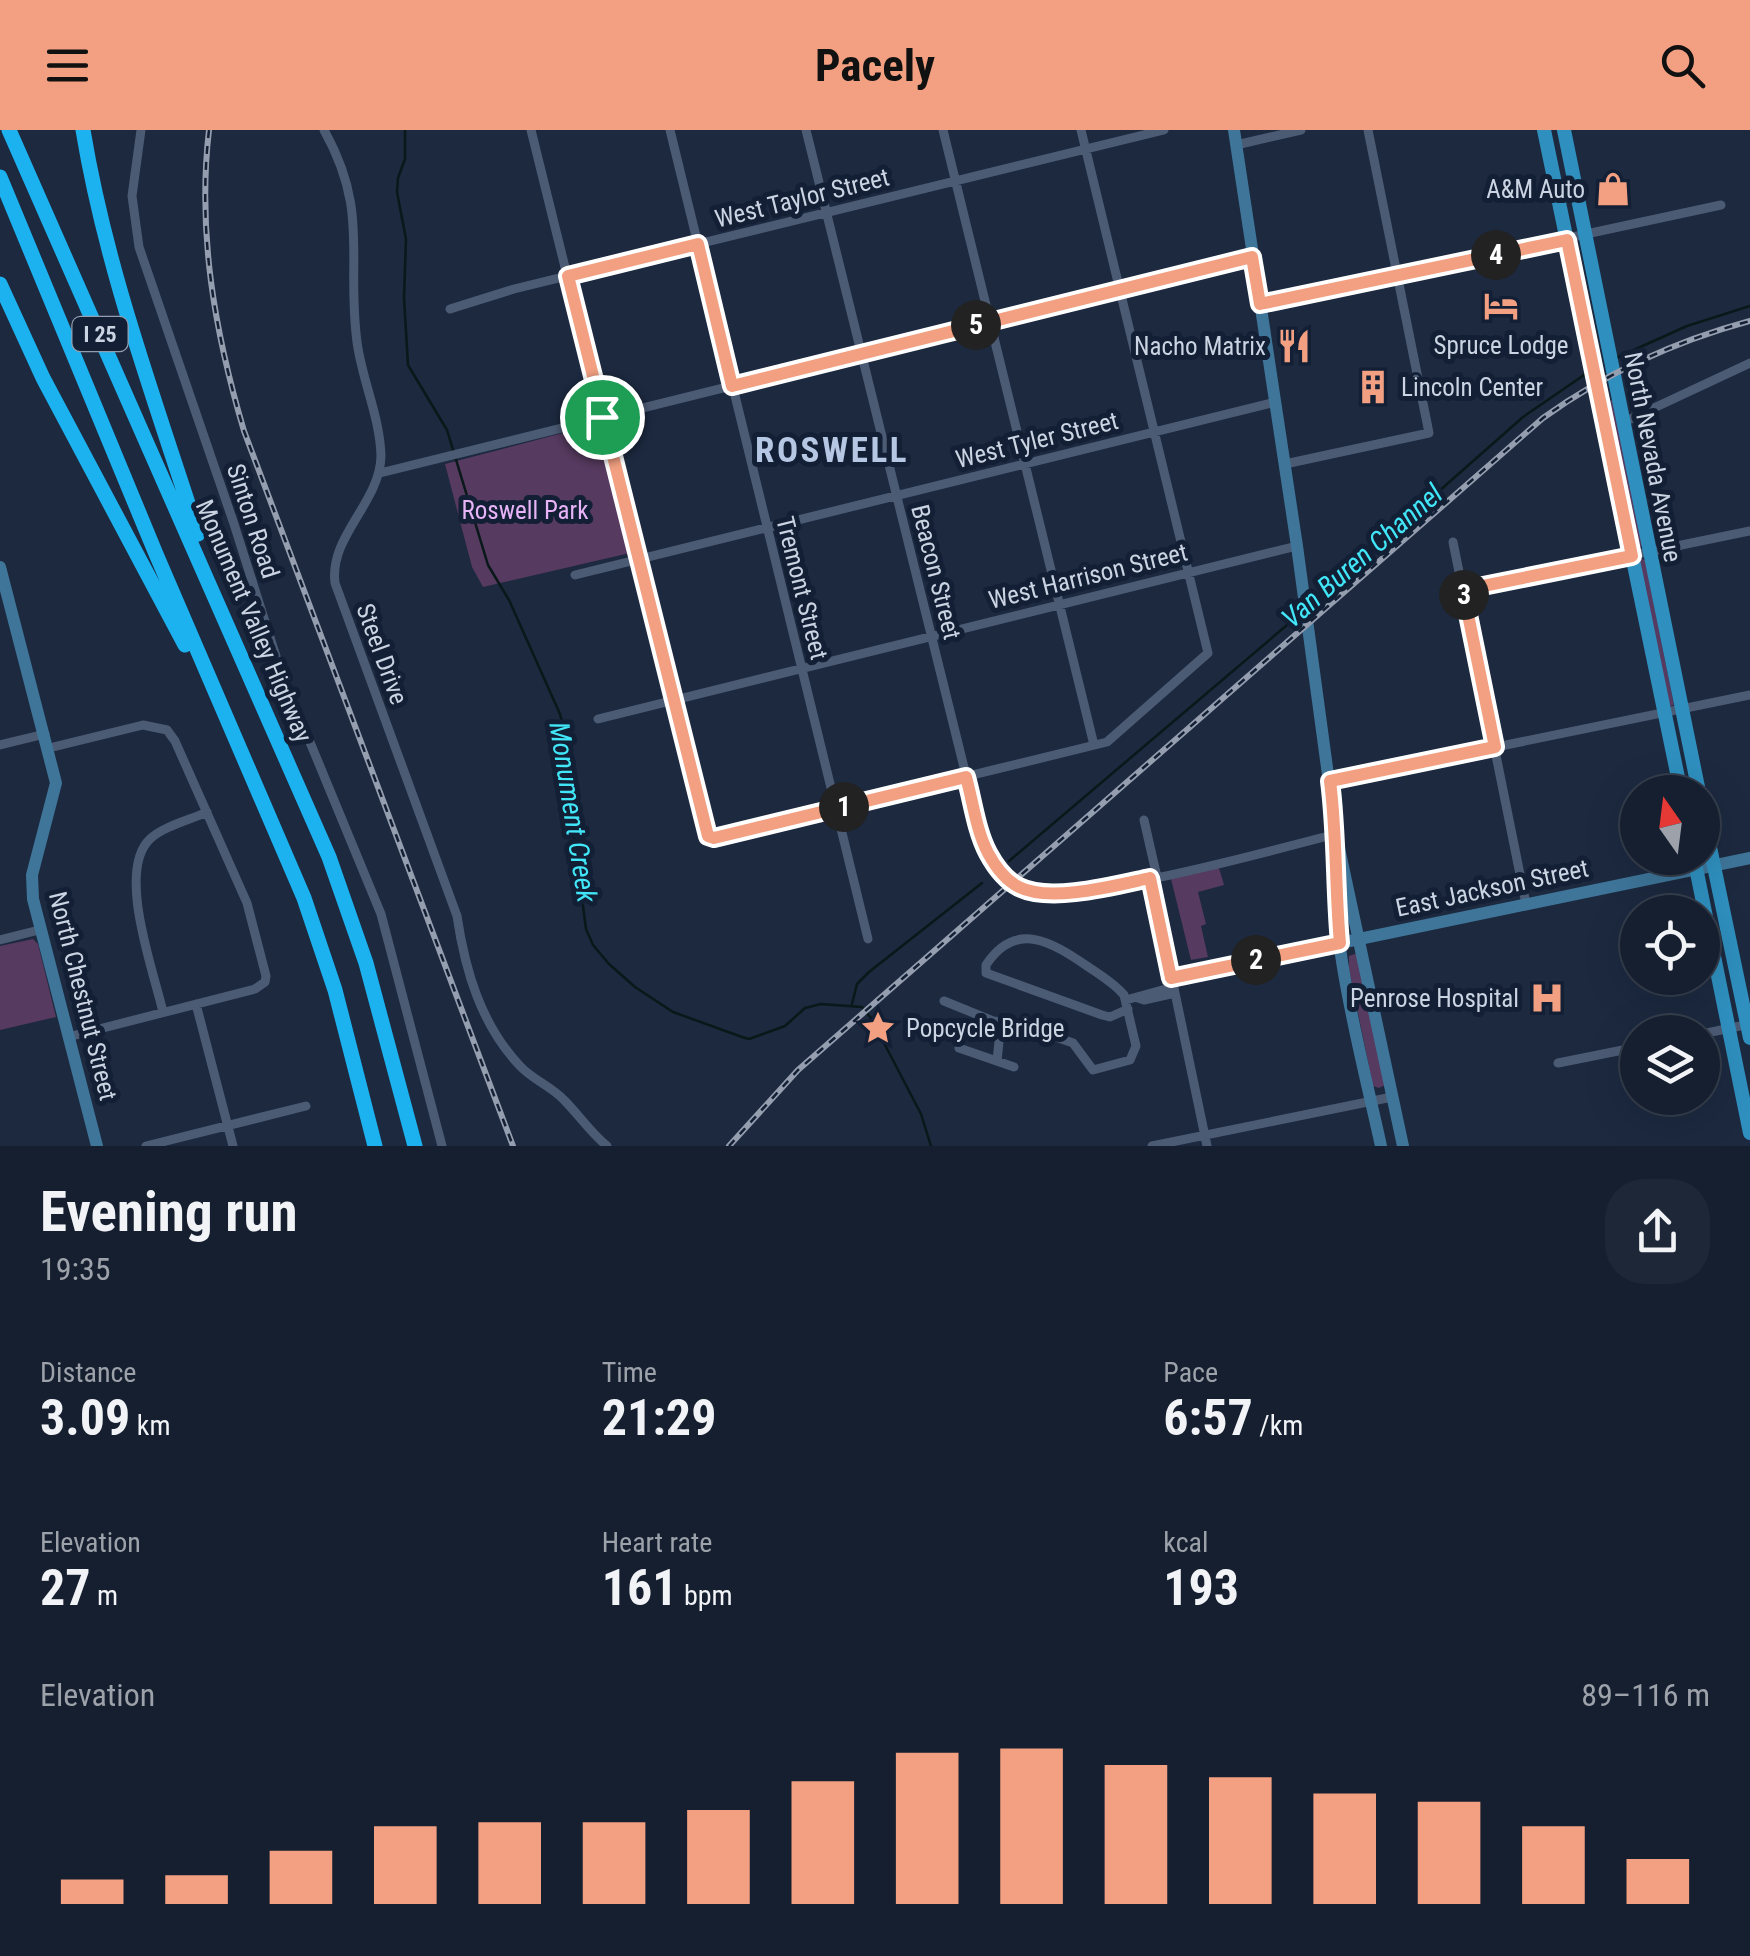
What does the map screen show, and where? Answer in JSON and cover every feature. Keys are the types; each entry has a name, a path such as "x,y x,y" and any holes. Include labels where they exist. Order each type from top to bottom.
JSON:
{"highway":[{"name":"Monument Valley Highway","path":"10,130 324,846 357,934 415,1146"},
{"path":"83,130 110,260 220,604"},
{"name":"I 25","path":"0,177 290,862 318,937 375,1146"},
{"path":"0,284 62,414 228,721"}],"main road":[{"name":"North Nevada Avenue","path":"1544,130 1677,775"},
{"name":"North Nevada Avenue","path":"1564,130 1695,775"},
{"path":"1234,137 1276,402 1336,834 1402,1146"},
{"name":"North Chestnut Street","path":"0,571 47,741 56,790 32,875 40,930 97,1146"},
{"path":"1336,834 1340,943 1381,1146"},
{"name":"East Jackson Street","path":"1720,865 1750,858"},
{"name":"East Jackson Street","path":"1340,943 1649,875"},
{"path":"1716,875 1749,1029"},
{"path":"1335,876 1348,925 1361,939"},
{"path":"1720,994 1750,1133"}],"street":[{"name":"Sinton Road","path":"141,130 132,196 138,243 280,672 381,914 442,1146"},
{"path":"324,130 340,164 354,214 357,340 378,429 380,472 1252,257"},
{"path":"531,130 672,700 708,836 714,838 1108,742 1208,653 1080,130"},
{"name":"Tremont Street","path":"670,130 868,938"},
{"name":"Beacon Street","path":"806,130 988,854 1005,877 1027,890 1083,890 1154,878"},
{"path":"942,130 1094,745"},
{"name":"West Taylor Street","path":"450,309 698,244 719,233 826,213 1164,130"},
{"path":"1234,137 1300,130"},
{"path":"1285,464 1429,433 1368,130"},
{"path":"1260,304 1721,205"},
{"path":"1624,422 1750,363"},
{"name":"West Tyler Street","path":"574,575 1276,402"},
{"name":"Steel Drive","path":"380,472 338,552 334,582 457,916 465,966 483,1008 522,1069 565,1100 607,1146"},
{"path":"1463,590 1750,531"},
{"path":"1453,542 1526,904"},
{"name":"West Harrison Street","path":"598,719 1297,546"},
{"path":"1330,781 1750,695"},
{"path":"0,745 143,725 162,727 175,740 247,902 265,982 255,989 68,1036"},
{"path":"164,1012 136,899 136,873 148,840 207,812"},
{"path":"1144,820 1173,986 1206,1140"},
{"path":"1154,878 1336,834"},
{"path":"0,940 40,930"},
{"path":"944,1002 1073,1043 1093,1070 1134,1057 1136,1046 1127,1004 1119,988 1056,945 1038,939 1006,944 986,964 986,973 1110,1017 1127,1004 1138,998 1144,1000 1173,986 1340,943"},
{"path":"1720,946 1730,944"},
{"path":"196,1004 233,1146"},
{"path":"997,1061 1000,1022"},
{"path":"1720,1030 1749,1029"},
{"path":"959,1048 1014,1067"},
{"path":"1558,1063 1620,1050"},
{"path":"1152,1146 1206,1140 1392,1097"},
{"path":"146,1146 306,1106"}],"green space":[{"path":"1614,399 1643,544 1640,548 1636,548 1605,404"},
{"name":"Roswell Park","path":"597,424 630,553 483,587 472,567 445,464"},
{"path":"1642,559 1674,705 1671,706 1666,703 1639,560"},
{"path":"1219,868 1224,885 1198,892 1206,924 1201,926 1208,957 1191,960 1171,879"},
{"path":"33,939 38,944 56,1017 0,1030 0,946"},
{"path":"1358,953 1385,1085 1379,1088 1373,1086 1349,969 1349,956"}],"waterway":[{"name":"Monument Creek","path":"405,130 405,159 397,192 406,239 408,365 447,430 488,565 509,600 560,714 566,737 569,800 586,929 593,945 635,987 673,1012 749,1039 785,1026 805,1008 821,1004 862,1007 921,1114 931,1146"},
{"name":"Van Buren Channel","path":"1616,358 1687,326 1750,306"},
{"name":"Van Buren Channel","path":"1310,605 1523,417 1587,373"},
{"name":"Van Buren Channel","path":"1009,861 1300,614"},
{"name":"Van Buren Channel","path":"852,1004 857,984 869,972 982,883"}],"railway":[{"path":"209,130 205,207 211,282 244,431 513,1146"},
{"path":"729,1146 798,1070 1543,418 1642,360 1750,321"}],"place":[{"name":"A&M Auto","path":"1613,189"},
{"name":"Spruce Lodge","path":"1501,306"},
{"name":"Nacho Matrix","path":"1294,346"},
{"name":"Lincoln Center","path":"1373,387"},
{"name":"Penrose Hospital","path":"1547,998"},
{"name":"Popcycle Bridge","path":"878,1028"}],"district":[{"name":"ROSWELL","path":"832,450"}],"route":[{"path":"1567,240 1632,556 1463,590 1495,747 1330,781 1340,943 1171,978 1150,878 1104,888 1056,892 1018,887 988,854 966,777 714,838 708,836 602,417 568,276 698,244 732,386 1252,257 1260,304 1567,240"}]}
